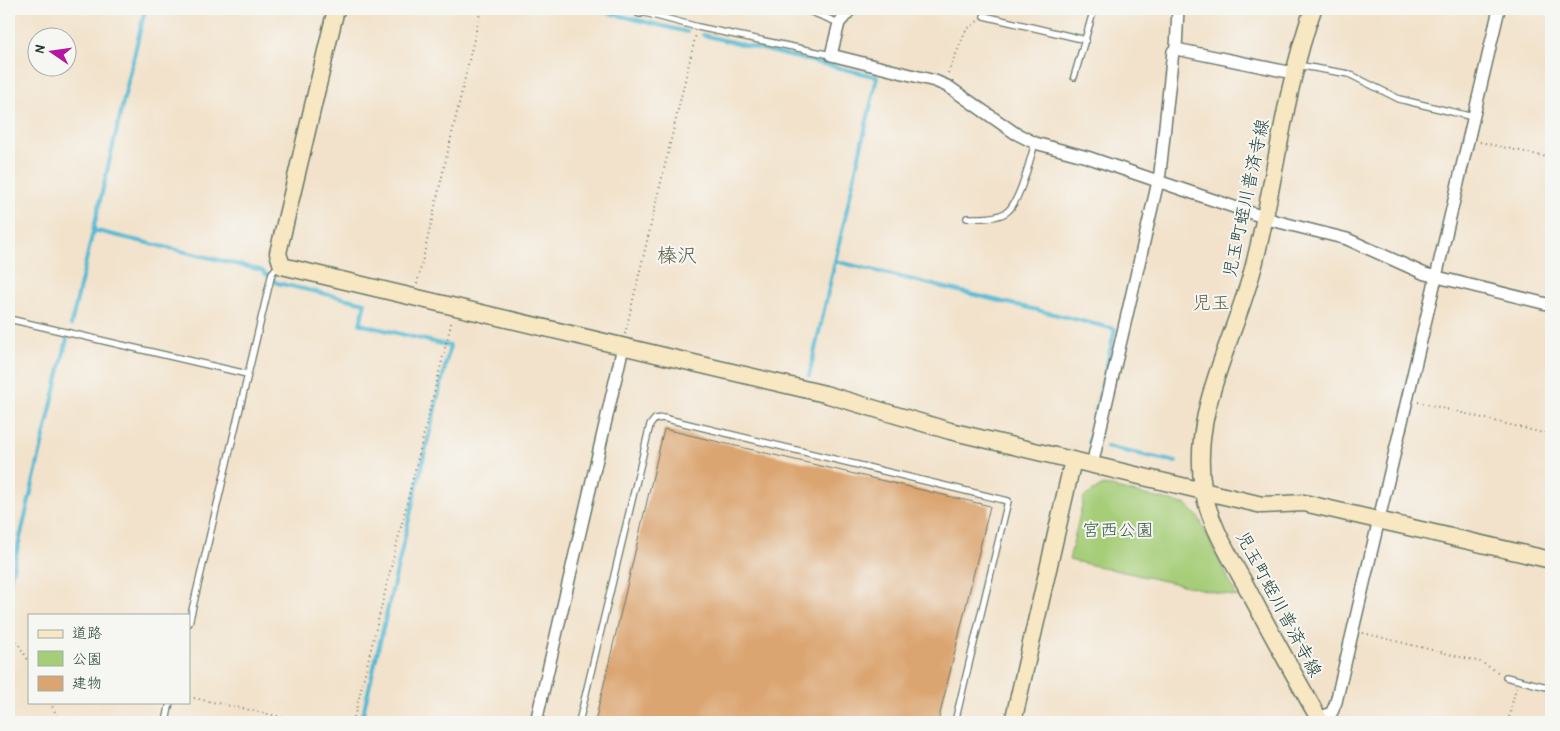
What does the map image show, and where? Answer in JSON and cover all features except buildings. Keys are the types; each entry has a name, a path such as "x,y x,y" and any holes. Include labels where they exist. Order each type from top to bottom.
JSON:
{"street":[{"path":"336,9 278,253 280,264 287,268 825,394 950,431 1262,505 1304,503 1551,560"},
{"path":"851,9 839,23 831,55 943,85 1015,133 1035,143 1087,157 1266,217 1347,239 1436,277 1551,306"},
{"path":"1092,465 1158,182 1167,87 1173,52 1176,49 1178,9"},
{"name":"児玉町蛭川普済寺線","path":"1313,9 1294,69 1266,217 1246,295 1205,414 1200,447 1204,490 1221,539 1319,721"},
{"path":"1319,721 1332,712 1336,702 1380,522 1499,9"},
{"path":"1176,49 1294,69"},
{"path":"536,722 624,347"},
{"path":"1013,722 1073,460"}],"lane":[{"path":"804,9 839,23"},
{"path":"1074,77 1094,9"},
{"path":"637,10 698,27 831,55"},
{"path":"984,16 1086,40"},
{"path":"1294,69 1350,74 1399,99 1473,117"},
{"path":"967,218 996,217 1008,212 1016,199 1035,143"},
{"path":"190,619 272,273 280,264"},
{"path":"9,319 247,374"},
{"path":"579,722 650,425 655,419 663,418 1008,501 955,722"},
{"path":"1506,677 1551,688"},
{"path":"166,722 170,704"}],"path":[{"path":"413,298 481,9"},
{"path":"943,85 966,30 984,16"},
{"path":"624,347 698,27"},
{"path":"1468,140 1551,158"},
{"path":"354,722 455,308"},
{"path":"1408,400 1551,435"},
{"path":"9,628 28,660"},
{"path":"1353,631 1481,662 1506,677"},
{"path":"1508,722 1518,680"},
{"path":"190,697 305,722"},
{"path":"51,704 60,722"}],"green space":[{"name":"宮西公園","path":"1103,485 1187,505 1199,518 1237,597 1069,560 1084,497"}],"waterway":[{"path":"71,325 145,9"},
{"path":"593,9 687,32"},
{"path":"703,35 877,77 809,376"},
{"path":"93,230 261,270 277,283 365,303 360,324 450,346 361,722"},
{"path":"835,261 1115,329 1089,442"},
{"path":"9,585 67,339"},
{"path":"1106,447 1176,462"}],"district":[{"name":"榛沢","path":"677,255"},
{"name":"児玉","path":"1211,302"}]}
